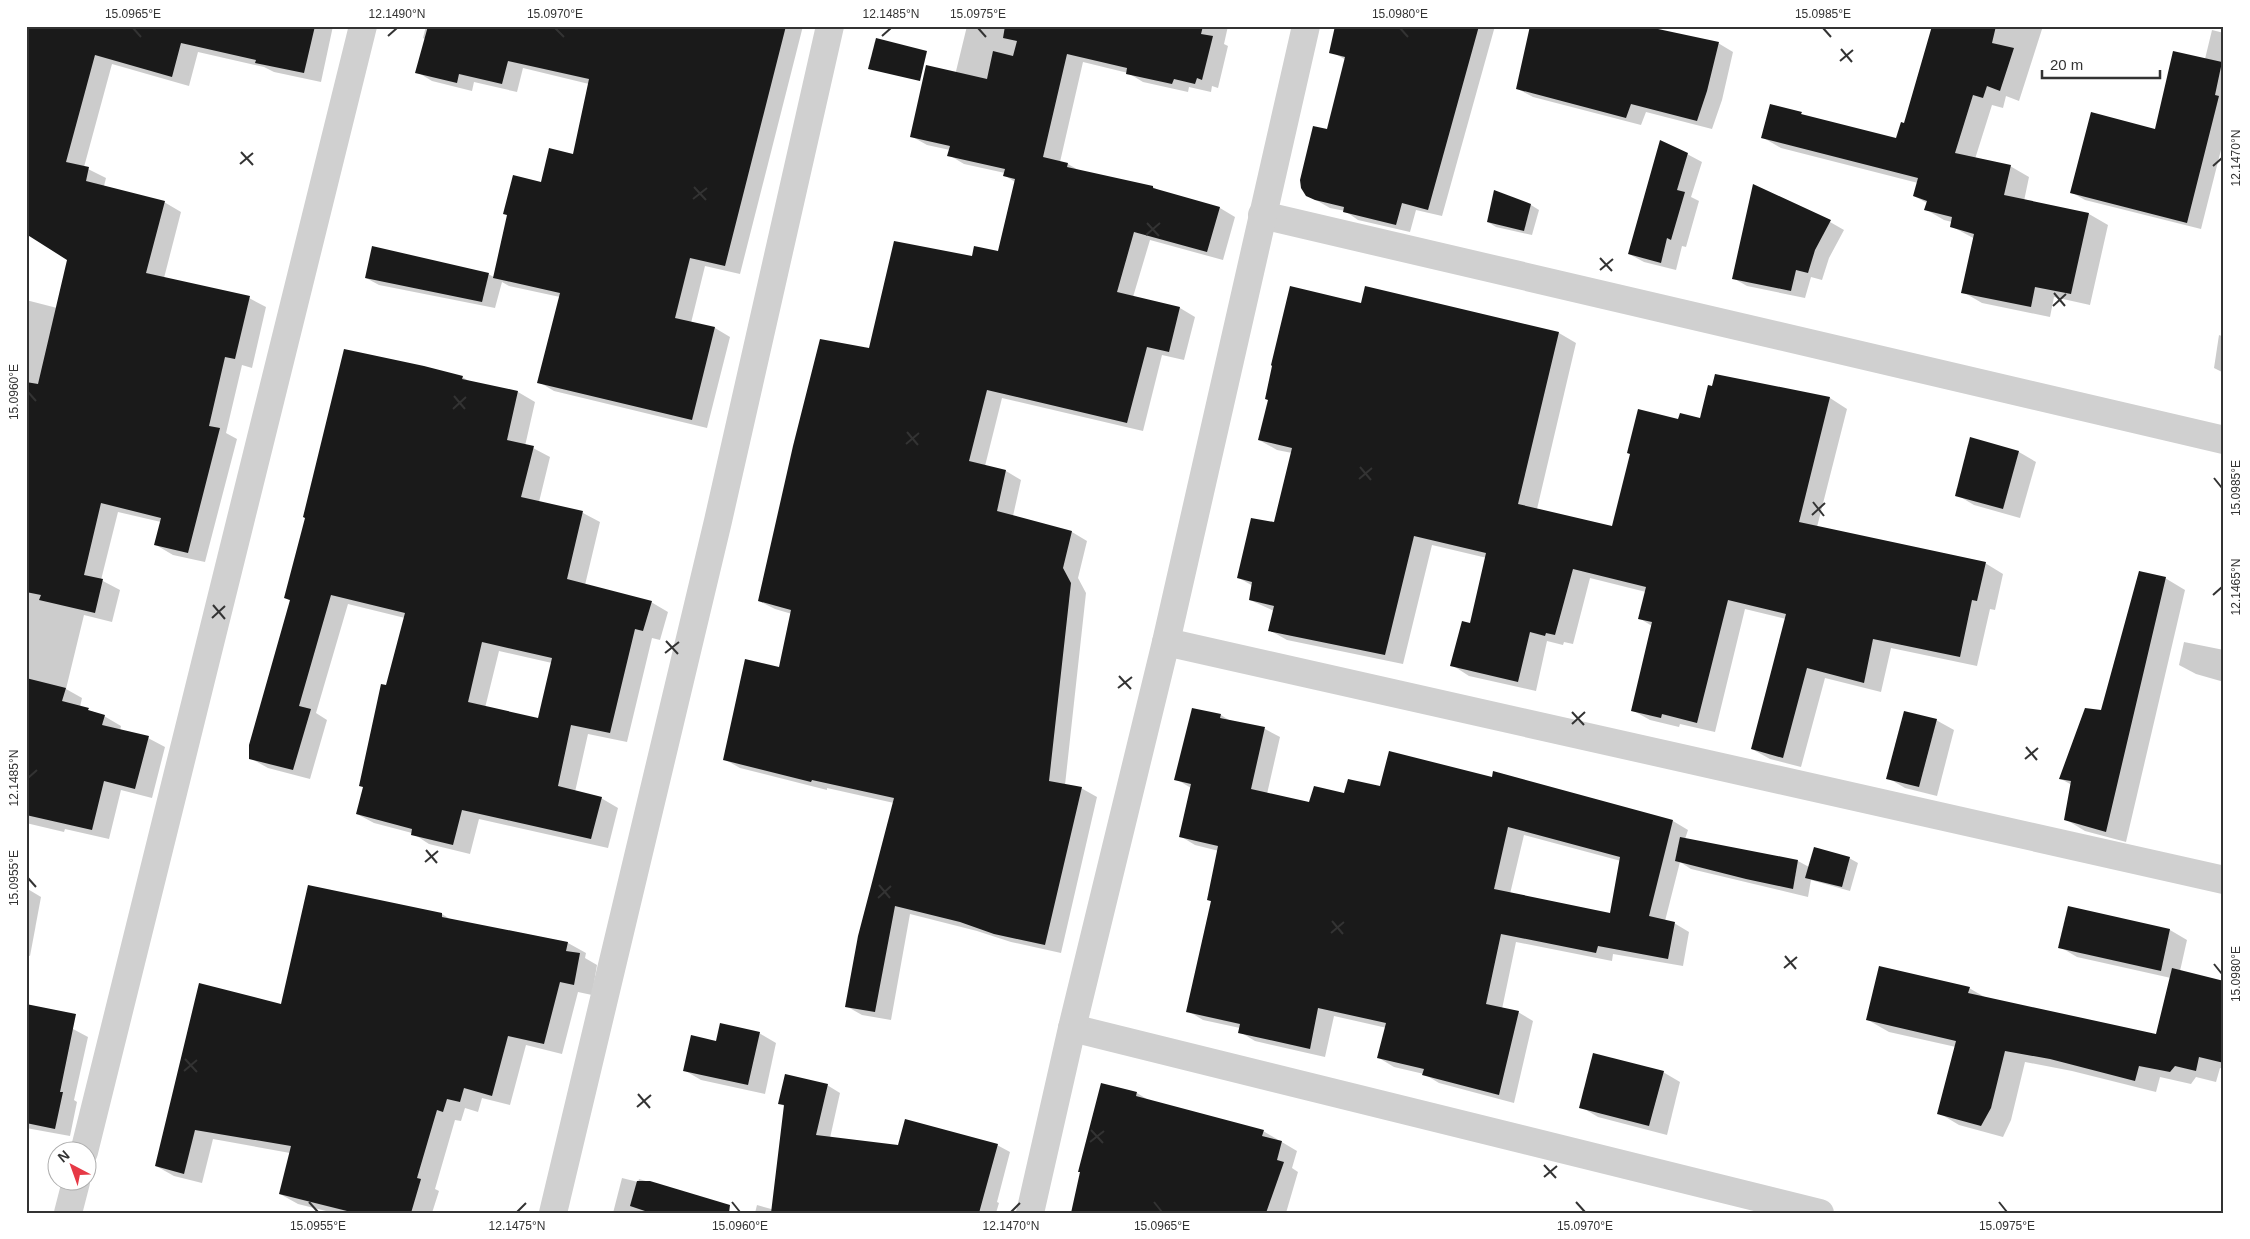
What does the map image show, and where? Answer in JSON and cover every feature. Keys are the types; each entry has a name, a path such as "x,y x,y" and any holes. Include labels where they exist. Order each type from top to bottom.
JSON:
{"street":[{"path":"86,1142 363,26"},
{"path":"553,1213 713,540 830,26"},
{"path":"1030,1213 1072,1028 1166,642 1306,26"},
{"path":"1262,215 2224,440"},
{"path":"1166,642 2224,880"},
{"path":"1072,1028 1820,1213"},
{"path":"68,1213 73,1192"}],"building":[{"path":"26,26 315,26 304,73 255,63 256,60 181,43 172,77 95,55 66,162 89,167 86,181 165,201 146,273 250,296 235,359 225,357 209,426 220,428 188,553 154,545 161,518 101,503 84,575 103,579 95,613 39,600 41,595 26,592 26,382 38,384 67,260 26,234"},
{"path":"428,26 786,26 725,266 690,258 675,318 715,327 692,420 537,383 560,293 493,278 507,215 503,214 513,175 541,182 549,148 573,154 589,79 508,61 502,84 459,74 457,83 415,73"},
{"path":"1005,26 1203,26 1201,34 1213,36 1202,80 1197,78 1195,84 1174,79 1172,84 1126,74 1127,68 1067,54 1043,157 1068,163 1067,167 1153,186 1153,188 1220,207 1207,252 1134,232 1117,292 1180,307 1169,352 1147,347 1127,423 987,390 969,461 1006,470 997,511 1072,531 1063,568 1071,583 1049,781 1082,787 1045,945 994,934 960,922 895,906 875,1012 845,1007 858,936 894,798 812,780 811,782 723,760 745,659 779,667 791,610 758,601 793,446 820,339 869,348 894,241 972,256 974,246 998,251 1015,179 1003,176 1005,169 947,156 950,146 910,137 926,65 987,79 993,51 1013,56 1017,41 1003,38"},
{"path":"1335,26 1479,26 1428,210 1402,203 1396,225 1343,212 1344,207 1315,200 1306,196 1301,188 1300,180 1313,126 1327,129 1345,57 1329,53"},
{"path":"1530,26 1644,26 1719,42 1707,91 1697,121 1631,104 1626,118 1516,89"},
{"path":"1932,26 1996,26 1992,43 2014,48 2000,91 1987,86 1983,98 1973,95 1955,153 2011,165 2004,195 2089,213 2071,294 2035,287 2031,307 1961,293 1974,234 1950,227 1952,217 1924,210 1927,201 1913,196 1918,178 1761,138 1770,104 1802,112 1801,114 1896,138 1901,122 1904,123"},
{"path":"876,38 927,51 920,81 868,69"},
{"path":"2173,51 2222,62 2215,95 2219,96 2187,223 2070,193 2091,112 2155,129"},
{"path":"1660,140 1688,153 1677,190 1685,192 1671,240 1667,238 1661,263 1628,254"},
{"path":"1753,184 1831,220 1815,250 1808,273 1796,270 1791,291 1732,279"},
{"path":"1494,190 1531,204 1524,231 1487,222"},
{"path":"372,246 489,273 482,302 365,278"},
{"path":"1290,286 1361,303 1365,286 1559,332 1518,504 1612,526 1630,454 1627,453 1638,409 1678,419 1680,413 1700,418 1708,385 1712,386 1715,374 1830,397 1799,522 1986,562 1977,601 1972,600 1960,657 1873,639 1864,683 1807,668 1783,758 1751,749 1786,614 1728,600 1697,723 1662,714 1661,718 1631,711 1652,622 1638,619 1646,587 1573,569 1555,635 1546,633 1545,636 1530,632 1518,682 1450,666 1462,621 1470,623 1486,553 1414,536 1385,655 1268,631 1274,606 1249,600 1252,582 1237,578 1251,518 1274,522 1292,448 1258,440 1268,400 1265,399 1271,365"},
{"path":"344,349 424,366 463,376 462,379 518,391 507,440 534,446 521,497 583,511 567,579 652,601 643,631 635,629 610,733 571,725 558,786 602,797 591,839 462,810 453,845 411,835 412,829 356,814 363,787 359,786 381,684 386,685 405,613 331,595 299,706 311,709 293,770 249,759 249,745 290,600 284,598 305,518 303,517","holes":["482,642 552,658 538,718 468,702"]},
{"path":"1970,437 2019,451 2003,509 1955,496"},
{"path":"2139,571 2166,577 2106,832 2064,820 2071,781 2059,779 2085,708 2101,710"},
{"path":"26,678 66,688 62,701 89,708 88,710 105,715 102,725 149,736 135,789 104,781 92,830 26,815"},
{"path":"1192,708 1221,714 1220,718 1265,727 1251,789 1309,802 1314,786 1344,793 1348,779 1380,786 1389,751 1492,777 1493,771 1673,820 1649,916 1675,922 1668,959 1598,946 1596,953 1501,934 1486,1004 1519,1011 1499,1095 1422,1075 1424,1069 1377,1058 1386,1023 1318,1008 1310,1049 1238,1033 1240,1024 1186,1012 1211,901 1207,900 1218,846 1179,837 1191,784 1174,780","holes":["1508,827 1620,857 1610,913 1494,889"]},
{"path":"1904,711 1937,719 1919,787 1886,779"},
{"path":"1680,837 1798,860 1793,889 1675,861"},
{"path":"1814,847 1850,857 1842,887 1805,878"},
{"path":"308,885 442,913 442,917 568,942 566,951 580,953 574,985 560,982 544,1044 508,1036 492,1096 464,1088 460,1102 447,1099 443,1112 437,1110 417,1178 421,1179 411,1213 355,1213 279,1194 291,1146 195,1130 184,1174 155,1166 199,983 281,1004"},
{"path":"2068,906 2170,929 2161,971 2058,948"},
{"path":"1879,966 1970,987 1968,993 2156,1034 2172,968 2224,981 2224,1063 2199,1057 2196,1071 2175,1066 2170,1072 2139,1066 2135,1081 2050,1059 2005,1051 1991,1108 1981,1126 1937,1114 1956,1041 1866,1020"},
{"path":"26,1004 76,1014 60,1092 63,1092 55,1129 26,1123"},
{"path":"720,1023 760,1032 748,1085 683,1071 691,1035 716,1041"},
{"path":"1593,1053 1664,1071 1649,1126 1579,1108"},
{"path":"785,1074 828,1084 816,1135 898,1145 905,1119 998,1144 979,1213 771,1213 784,1105 778,1104"},
{"path":"1101,1083 1137,1092 1136,1096 1264,1130 1262,1136 1282,1141 1277,1160 1284,1162 1266,1213 1071,1213 1080,1172 1078,1172"},
{"path":"637,1181 650,1181 730,1205 729,1213 651,1213 630,1206"}]}
